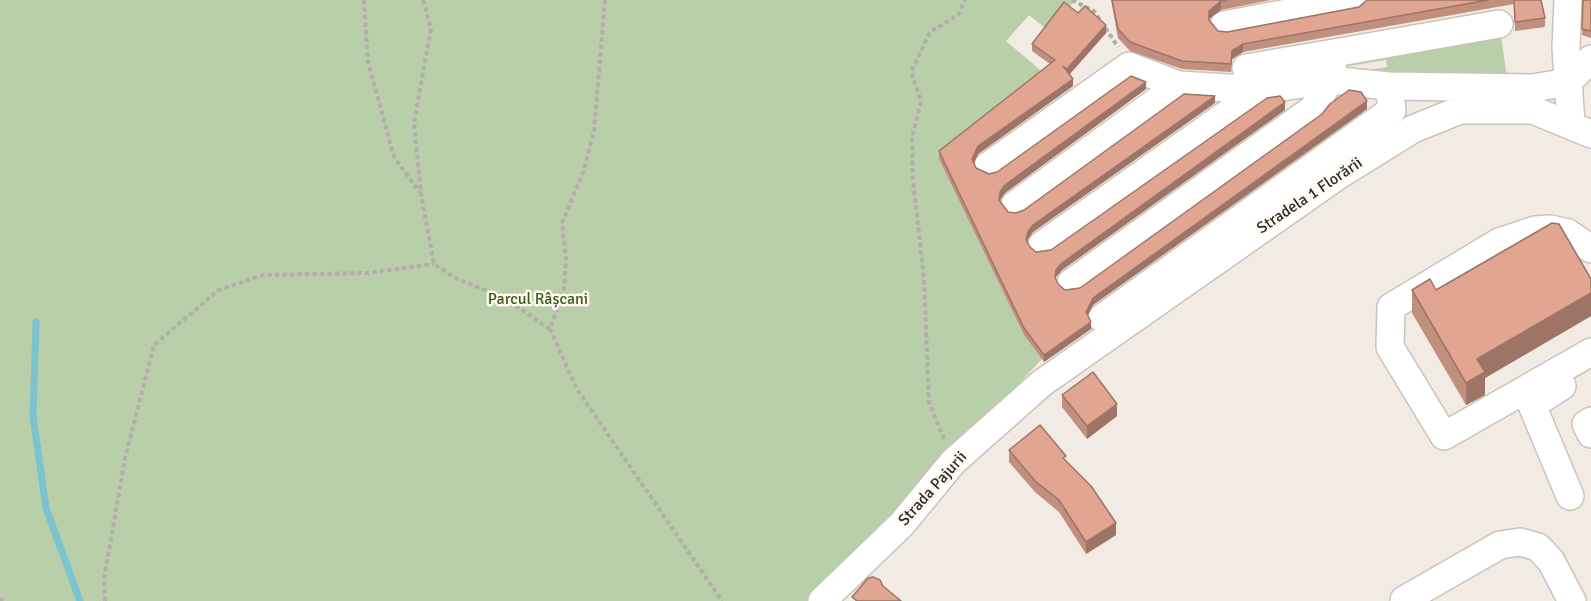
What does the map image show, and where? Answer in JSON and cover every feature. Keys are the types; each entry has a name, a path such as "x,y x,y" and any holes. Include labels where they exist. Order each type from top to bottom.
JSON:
{"street":[{"path":"1224,25 1356,0"},
{"path":"1553,0 1560,83"},
{"name":"Stradela 1 Florării","path":"1568,0 1560,83 1581,129"},
{"path":"1042,245 1261,90 1332,67 1499,24"},
{"path":"1246,68 1332,67 1389,86 1533,88 1560,83 1591,59"},
{"path":"988,166 1129,66 1179,85 1261,90"},
{"path":"1071,283 1313,109 1332,67"},
{"path":"1015,205 1179,85"},
{"path":"1102,318 1392,110 1389,86"},
{"name":"Stradela 1 Florării","path":"1075,359 1339,174 1413,129 1460,110 1533,111 1581,129"},
{"path":"1591,249 1568,233 1551,230 1535,230 1499,242 1391,307 1390,347 1444,436 1591,352"},
{"name":"Strada Pajurii","path":"822,601 902,524 953,462 1042,382 1075,359"},
{"path":"1570,496 1532,405 1591,369"},
{"path":"1591,421 1586,424 1591,434"},
{"path":"1404,600 1500,545 1520,542 1538,547 1551,561 1572,601"}],"path":[{"path":"364,0 368,62 394,157 421,194"},
{"path":"423,0 431,29 414,122 421,194 434,264"},
{"path":"550,329 564,290 566,257 562,223 584,170 594,131 605,0"},
{"path":"953,462 929,402 924,279 912,159 912,138 921,101 911,72 930,32 958,15 964,0"},
{"path":"1072,0 1094,11 1129,66"},
{"path":"105,601 104,579 124,458 154,345 219,290 263,275 367,273 434,264 457,279 503,297 550,329 577,389 722,601"}],"green space":[{"name":"Parcul Râșcani","path":"0,0 1077,0 1045,28 1029,15 1006,41 1046,75 939,159 1024,335 1042,359 814,601 0,601"},
{"path":"1501,36 1507,78 1354,72 1387,67 1386,60 1343,67 1339,65"}],"building":[{"path":"1112,0 1226,0 1221,1 1209,11 1209,20 1218,31 1227,32 1359,7 1367,0 1488,0 1243,44 1232,51 1231,64 1182,61 1130,42 1118,29"},
{"path":"1514,0 1541,0 1545,18 1515,22"},
{"path":"1583,0 1591,0 1591,31 1582,29"},
{"path":"1064,2 1078,13 1085,6 1106,25 1067,69 1063,66 1073,79 978,146 972,159 976,168 989,174 997,172 1131,76 1146,82 1005,185 1000,192 999,200 1008,212 1016,213 1024,210 1184,94 1215,96 1033,225 1026,240 1036,252 1051,250 1267,98 1280,96 1285,102 1062,263 1056,270 1055,278 1065,290 1080,288 1322,114 1330,104 1349,90 1361,92 1367,101 1093,298 1086,312 1091,322 1044,355 1024,328 939,151 1055,60 1032,44"},
{"path":"1552,223 1559,224 1591,279 1591,293 1477,359 1485,372 1466,383 1412,290 1430,279 1436,290"},
{"path":"1093,372 1117,404 1087,426 1062,395"},
{"path":"1040,425 1066,456 1063,458 1091,486 1116,523 1086,542 1059,500 1035,481 1009,450"},
{"path":"873,577 880,580 883,586 901,601 857,601 852,597 868,578"}],"waterway":[{"path":"36,322 33,416 46,508 80,601"}]}
